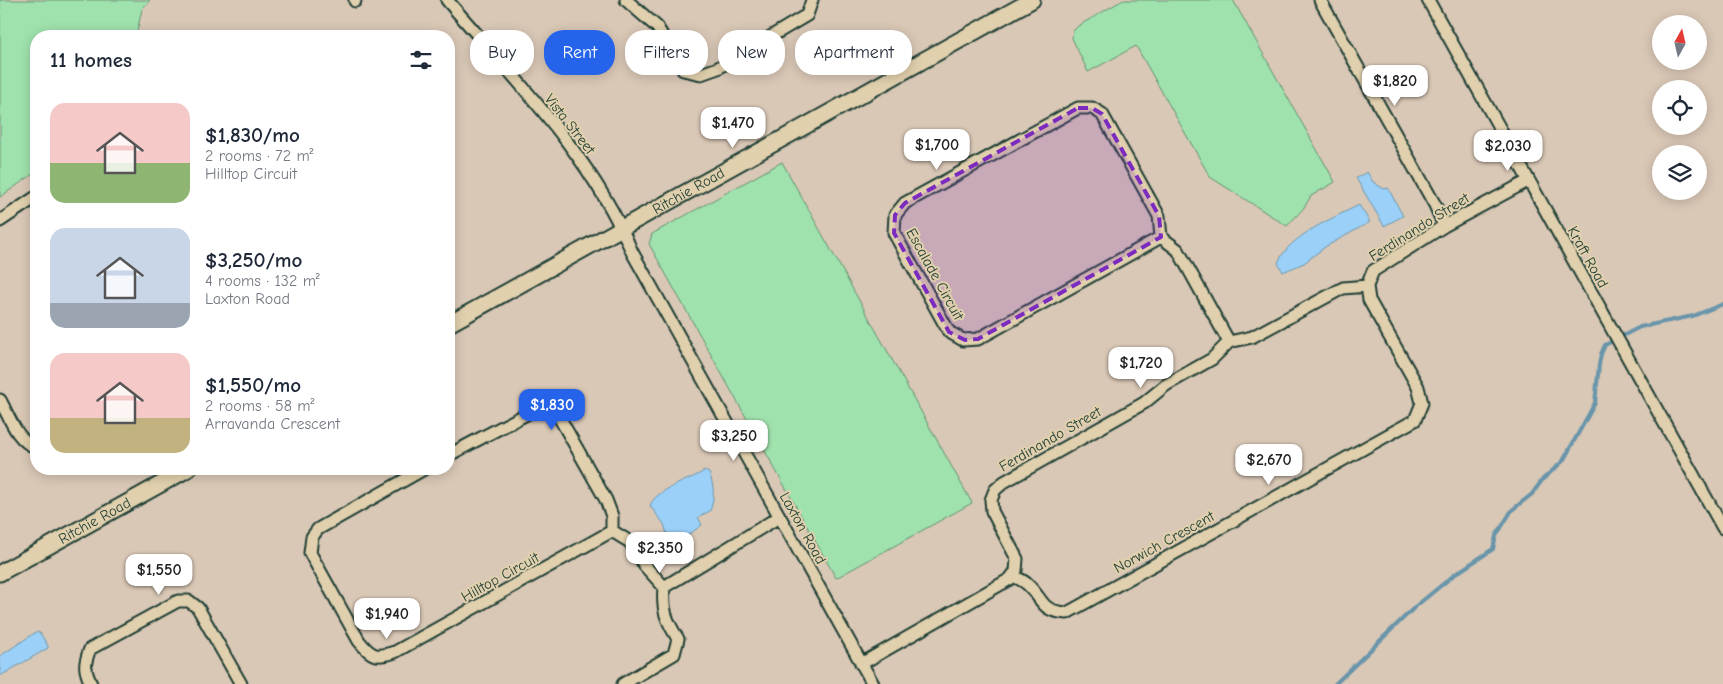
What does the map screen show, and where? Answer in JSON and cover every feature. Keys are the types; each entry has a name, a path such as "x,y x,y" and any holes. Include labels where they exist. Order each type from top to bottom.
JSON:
{"street":[{"name":"Vista Street","path":"446,0 527,93 580,160 622,228"},
{"path":"626,0 657,28 683,70 701,74 718,68 808,15 812,0"},
{"name":"Ritchie Road","path":"455,321 1032,0"},
{"path":"1320,0 1435,205 1444,226"},
{"name":"Kraft Road","path":"1428,0 1620,347 1723,528"},
{"name":"Escalade Circuit","path":"1078,108 1089,108 1102,114 1158,216 1161,237 978,339 963,340 950,332 894,233 895,215 906,204 1078,108"},
{"name":"Ferdinando Street","path":"1013,576 1016,571 1017,559 992,511 991,500 995,490 1004,482 1144,403 1166,385 1212,359 1229,342 1252,337 1343,288 1368,286 1373,271 1444,226 1528,181"},
{"path":"0,221 30,200"},
{"name":"Laxton Road","path":"622,228 632,252 873,684"},
{"path":"1161,237 1178,250 1229,342"},
{"name":"Norwich Crescent","path":"1013,576 1026,583 1044,606 1054,612 1067,613 1416,420 1422,403 1418,387 1369,300 1368,286"},
{"path":"0,400 21,438 30,445"},
{"path":"455,452 536,409 547,409 558,415 606,500 612,516 612,531 630,542 645,566 664,587 662,603 678,639 674,654 623,684"},
{"name":"Ritchie Road","path":"0,573 177,475"},
{"name":"Hilltop Circuit","path":"413,475 318,529 312,536 310,553 359,641 368,653 380,656 395,652 612,531"},
{"path":"664,587 780,517"},
{"path":"861,664 1013,576"},
{"path":"91,684 86,673 85,661 90,649 178,601 189,602 198,608 241,684"}],"highlighted area":[{"path":"1078,108 1092,108 1102,114 1159,216 1161,237 978,339 965,340 949,332 894,233 895,215 905,203"}],"green space":[{"path":"0,0 150,0 142,9 137,30 30,30 30,176 0,197"},
{"path":"1123,0 1233,0 1335,182 1311,196 1303,209 1287,226 1210,177 1136,46 1088,72 1072,38 1073,31 1078,26"},
{"path":"782,162 972,503 836,578 649,244 652,234"}],"water":[{"path":"1367,172 1373,182 1384,189 1388,188 1403,216 1384,226 1356,178"},
{"path":"1359,205 1370,222 1325,247 1304,263 1283,272 1278,263 1292,244 1313,228"},
{"path":"704,471 709,473 713,487 713,501 710,511 698,517 702,525 688,535 669,541 664,524 650,506 653,500 666,490"},
{"path":"36,632 40,633 48,648 0,676 0,656"}],"waterway":[{"path":"1335,684 1416,606 1454,575 1493,549 1496,536 1512,510 1532,494 1543,479 1563,461 1595,403 1599,365 1605,345 1640,327 1693,316 1723,304"}]}
